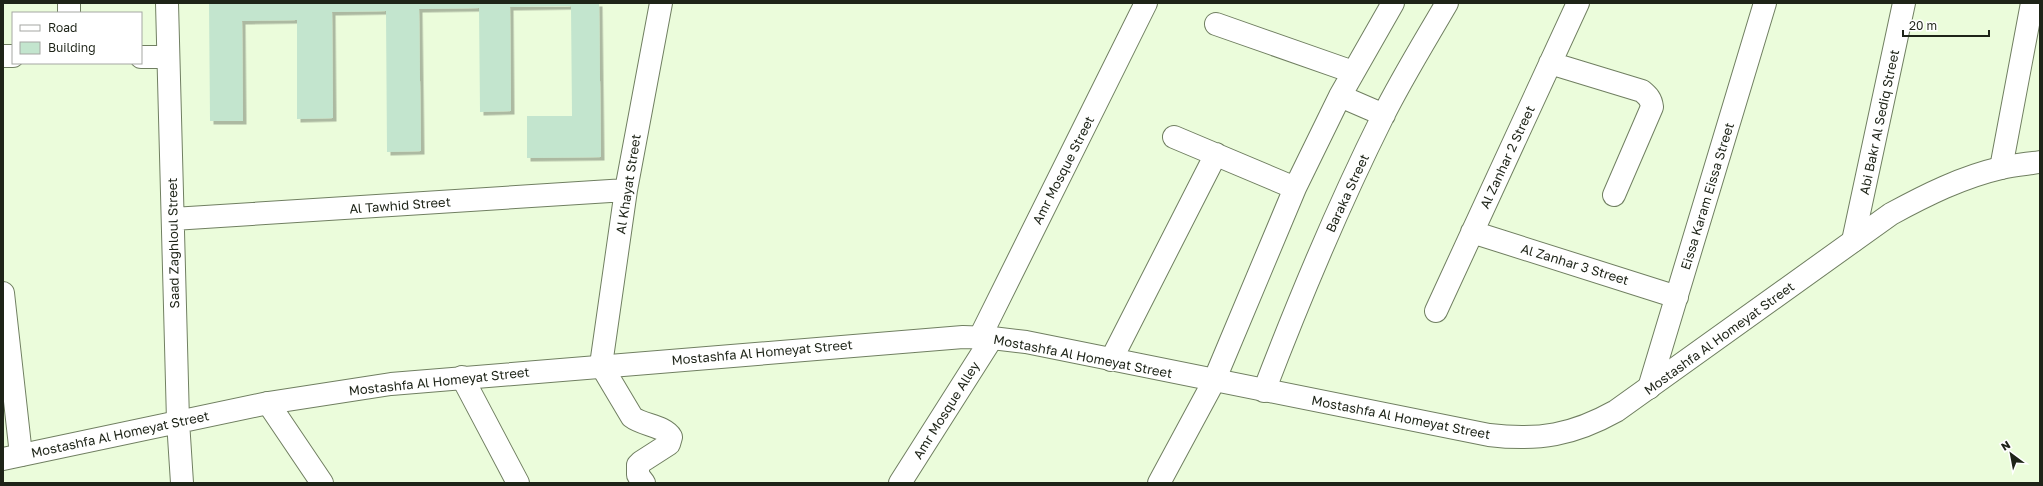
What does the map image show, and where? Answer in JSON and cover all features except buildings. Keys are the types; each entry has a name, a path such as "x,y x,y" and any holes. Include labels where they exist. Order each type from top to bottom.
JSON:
{"street":[{"name":"Saad Zaghloul Street","path":"167,3 178,421 182,483"},
{"name":"Al Khayat Street","path":"601,365 626,190 661,3"},
{"name":"Amr Mosque Street","path":"986,338 1146,3"},
{"path":"1159,483 1214,381 1295,188 1340,96 1392,3"},
{"name":"Baraka Street","path":"1264,391 1300,298 1337,212 1384,114 1447,3"},
{"name":"Al Zanhar 2 Street","path":"1436,311 1578,3"},
{"name":"Eissa Karam Eissa Street","path":"1649,388 1765,3"},
{"name":"Abi Bakr Al Sediq Street","path":"1853,241 1904,3"},
{"path":"2001,168 2032,3"},
{"path":"1216,24 1353,72"},
{"path":"142,56 168,57"},
{"path":"1550,63 1642,91 1648,95 1651,101 1652,107 1614,196"},
{"path":"1340,96 1384,114"},
{"path":"1174,137 1295,188"},
{"path":"1111,360 1216,154"},
{"name":"Mostashfa Al Homeyat Street","path":"12,457 268,403 384,385 601,365 946,337 986,338 1026,342 1264,391 1515,438 1542,437 1568,432 1593,424 1616,410 1649,388 1891,214 1926,195 1963,180 2001,168 2040,162"},
{"name":"Al Tawhid Street","path":"173,219 626,190"},
{"name":"Al Zanhar 3 Street","path":"1472,232 1677,296"},
{"path":"3,293 12,457"},
{"name":"Amr Mosque Alley","path":"900,483 986,338"},
{"path":"601,365 632,417 637,421 666,432 671,437 669,444 641,462 638,466 638,475 644,483"},
{"path":"462,377 518,483"},
{"path":"268,403 322,483"}]}
